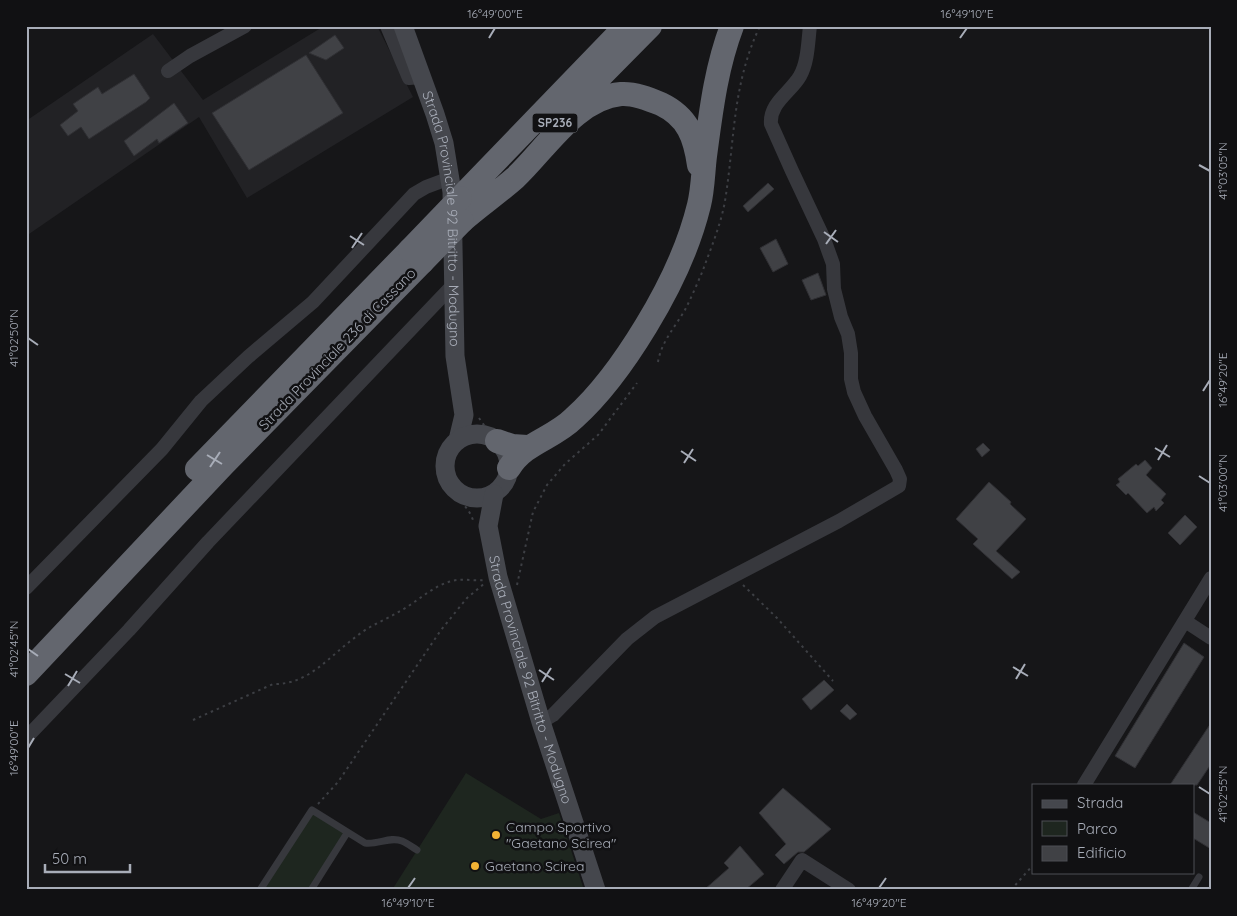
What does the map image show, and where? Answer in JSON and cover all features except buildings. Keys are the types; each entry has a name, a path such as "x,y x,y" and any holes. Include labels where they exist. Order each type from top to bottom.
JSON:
{"highway":[{"path":"537,119 578,66 615,26"},
{"name":"Strada Provinciale 236 di Cassano","path":"26,674 416,256 457,199 626,26"},
{"name":"Strada Provinciale 236 di Cassano","path":"457,199 650,26"},
{"path":"510,468 518,455 527,447 554,434 573,420 592,401 615,372 647,325 673,275 681,259 699,204 713,95 732,26"},
{"path":"457,199 516,178 577,114 602,99 621,94 646,98 668,107 685,122 696,143 699,166 699,204"},
{"name":"Strada Provinciale 236 di Cassano","path":"26,651 211,454 416,256"},
{"path":"491,438 512,446 527,447"}],"main road":[{"name":"Strada Provinciale 92 Bitritto - Modugno","path":"403,26 435,114 457,199"},
{"name":"Strada Provinciale 92 Bitritto - Modugno","path":"457,199 452,192 455,356 464,415"},
{"path":"463,495 473,498 484,498 494,494 502,487 510,468 506,453 491,438 473,426 464,415 446,458 445,469 448,480 454,489 474,504 481,526"},
{"path":"452,443 466,436 491,438"},
{"path":"481,526 494,494"},
{"name":"Strada Provinciale 92 Bitritto - Modugno","path":"481,526 540,722 596,890"}],"street":[{"path":"168,71 190,56 245,26"},
{"path":"387,26 409,78 421,76"},
{"path":"540,722 553,715 627,638 655,617 839,521 898,486 900,479 854,392 851,379 851,353 848,334 841,317 834,289 833,264 824,239 771,124 770,115 776,104 790,91 801,74 806,60 810,26"},
{"path":"26,588 162,449 201,401 248,357 313,302 414,194 426,187 457,199"},
{"path":"26,738 208,542 454,284"},
{"path":"1085,784 1211,578"},
{"path":"1185,621 1211,638"},
{"path":"771,890 799,864"},
{"path":"782,890 799,864"},
{"path":"799,864 849,890"}],"lane":[{"path":"260,890 312,810 365,843 371,844 392,839 402,840 417,850"},
{"path":"310,890 347,832"},
{"path":"1191,890 1199,877"}],"path":[{"path":"503,595 512,591 518,584 533,512 547,485 565,464 598,435 637,383"},
{"path":"452,443 439,465 440,476 445,487 468,509 481,526"},
{"path":"734,576 777,618 833,681"},
{"path":"193,720 272,684 285,684 305,678 368,628 402,611 417,599 439,587 457,580 489,580 467,598 442,630 338,782 312,810"},
{"path":"1010,890 1032,866"}],"shaded area":[{"path":"324,26 377,26 413,97 247,198 199,117 29,234 26,232 26,121 153,34 203,100"}],"green space":[{"name":"Campo Sportivo \"Gaetano Scirea\"","path":"466,773 541,819 559,813 584,890 392,890"},
{"path":"312,807 347,829 310,890 257,890"}],"place":[{"name":"Campo Sportivo \"Gaetano Scirea\"","path":"496,835"},
{"name":"Gaetano Scirea","path":"475,866"}]}
